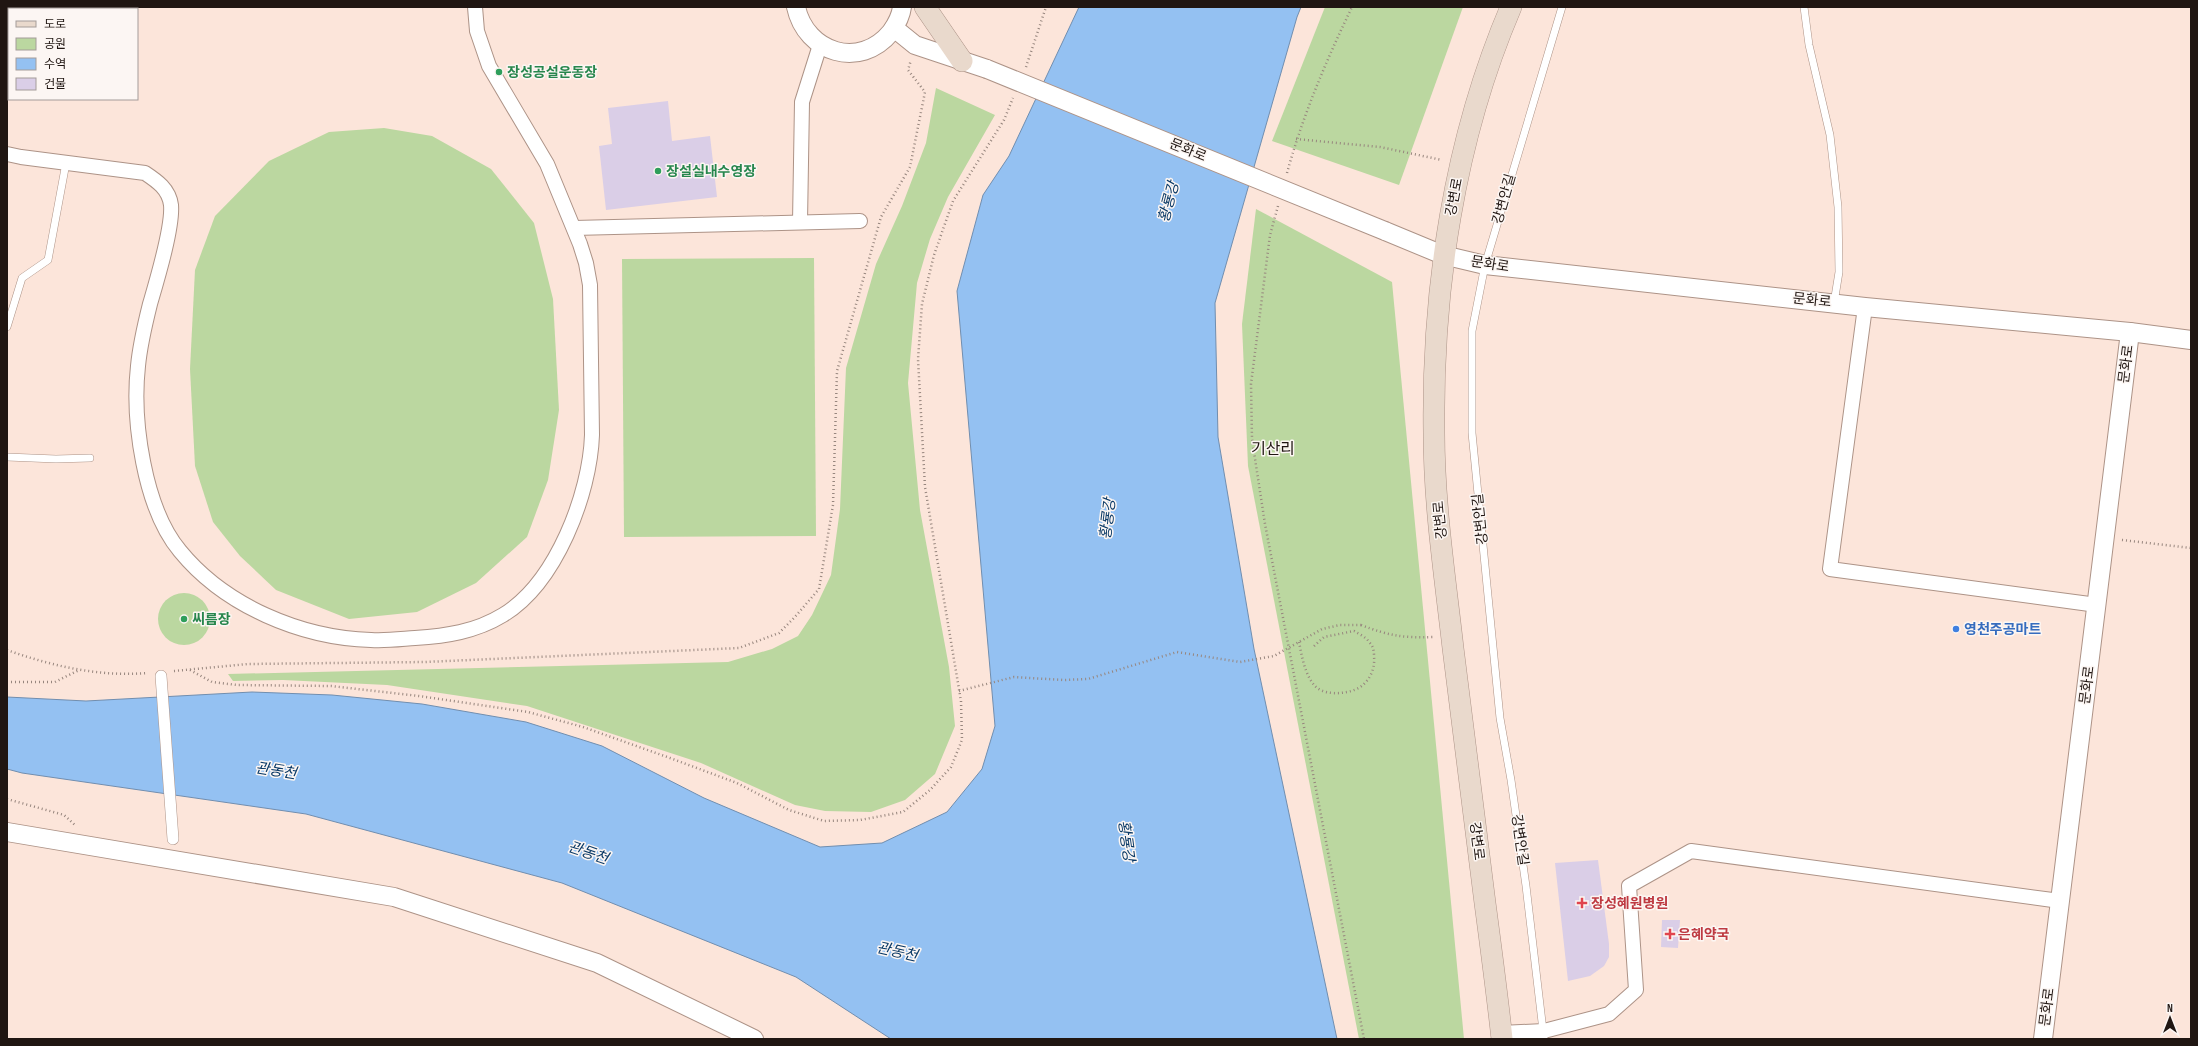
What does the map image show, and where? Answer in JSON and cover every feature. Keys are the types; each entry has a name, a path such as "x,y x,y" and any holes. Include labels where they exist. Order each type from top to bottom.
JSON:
{"main road":[{"path":"925,7 962,61"},
{"name":"강변로","path":"1501,1036 1444,573 1434,436 1434,392 1443,255 1461,165 1485,78 1511,7"}],"street":[{"path":"7,154 66,164 144,173 160,184 168,193 171,217 143,335 138,366 137,394 145,468 152,497 168,535 194,566 236,598 270,618 312,632 343,638 373,640 442,636 477,629 505,614 526,596 560,549 580,500 591,455 590,285 586,263 574,228 547,164 489,66 477,32 475,7"},
{"path":"796,7 798,19 807,34 820,45 836,52 853,53 870,49 885,39 894,28 902,7"},
{"name":"문화로","path":"894,28 915,45 987,69 1443,255 1485,265 1865,307 2130,332 2191,340"},
{"path":"800,222 802,102 820,45"},
{"path":"574,228 860,221"},
{"path":"1865,307 1830,569 2097,605"},
{"name":"문화로","path":"2043,1039 2130,332"},
{"path":"160,674 173,838"},
{"path":"7,832 394,897 596,963 754,1039"},
{"path":"1501,1036 1544,1035 1609,1014 1636,990 1629,886 1691,851 2060,901"}],"lane":[{"name":"강변안길","path":"1544,1035 1516,810 1500,718 1472,433 1472,331 1485,265 1562,7"},
{"path":"1804,7 1809,45 1830,135 1838,207 1839,272 1834,303"},
{"path":"7,327 22,278 48,260 66,164"},
{"path":"7,457 56,459 90,458"}],"path":[{"path":"1024,70 1046,7"},
{"path":"1286,176 1296,139 1325,64 1352,7"},
{"path":"7,650 64,667 120,675 160,674 248,664 425,662 738,648 779,633 794,618 818,589 833,505 837,371 881,217 910,167 925,92 908,70 915,45"},
{"path":"190,670 212,682 237,685 331,686 419,696 528,712 583,727 678,760 737,783 789,810 824,821 860,820 903,812 930,790 951,767 962,740 959,691 925,487 918,360 922,304 934,255 953,201 1004,120 1016,91"},
{"path":"1296,139 1380,147 1461,165"},
{"path":"1280,198 1270,235 1251,384 1252,439 1267,532 1364,1039"},
{"path":"2105,538 2191,548"},
{"path":"959,691 1014,677 1064,680 1088,679 1177,652 1240,662 1274,656 1322,630 1340,625 1362,626 1387,635 1406,638 1452,637"},
{"path":"1299,642 1308,676 1317,687 1328,694 1348,692 1364,685 1371,674 1374,664 1373,648 1369,641 1354,631 1324,637 1313,646"},
{"path":"7,682 55,682 80,670"},
{"path":"7,799 64,815 75,824 83,845"}],"green space":[{"path":"1325,7 1463,7 1399,185 1272,141"},
{"path":"936,88 995,115 948,197 930,239 917,283 908,383 920,510 949,667 955,726 935,774 905,800 871,812 825,811 795,805 701,763 527,706 387,685 283,680 233,681 228,674 728,662 772,649 798,636 812,615 831,575 840,509 846,368 876,264 902,206 926,143"},
{"path":"384,128 432,136 491,169 534,223 553,299 559,410 548,480 527,537 476,583 417,612 349,619 276,590 240,556 213,522 195,466 190,369 195,270 215,216 269,161 329,132"},
{"path":"1256,209 1392,282 1464,1039 1359,1039 1248,466 1242,324"},
{"path":"814,258 816,536 624,537 622,259"},
{"name":"씨름장","path":"179,593 189,593 198,597 206,605 210,614 210,624 206,633 198,641 189,645 179,645 170,641 162,633 158,624 158,614 162,605 170,597"}],"water":[{"path":"1079,7 1301,7 1215,303 1218,437 1254,649 1337,1039 891,1039 796,977 562,883 306,814 22,773 7,769 7,697 86,701 252,692 332,695 422,704 526,722 602,746 704,798 820,847 882,843 947,812 982,769 995,726 957,291 983,195 1009,156"}],"building":[{"name":"장설실내수영장","path":"668,101 672,141 710,136 717,197 606,210 599,146 612,144 608,108"},
{"name":"장성혜원병원","path":"1598,860 1609,944 1609,957 1604,966 1590,976 1568,981 1555,863"},
{"name":"은혜약국","path":"1662,920 1680,920 1678,948 1661,947"}],"place":[{"name":"장성공설운동장","path":"499,72"},
{"name":"장설실내수영장","path":"658,171"},
{"name":"씨름장","path":"184,619"},
{"name":"영천주공마트","path":"1956,629"},
{"name":"장성혜원병원","path":"1582,903"},
{"name":"은혜약국","path":"1670,934"}],"district":[{"name":"기산리","path":"1273,449"}],"water label":[{"name":"황룡강","path":"1169,202"},
{"name":"황룡강","path":"1108,519"},
{"name":"관동천","path":"276,771"},
{"name":"황룡강","path":"1126,841"},
{"name":"관동천","path":"588,853"},
{"name":"관동천","path":"897,952"}]}
